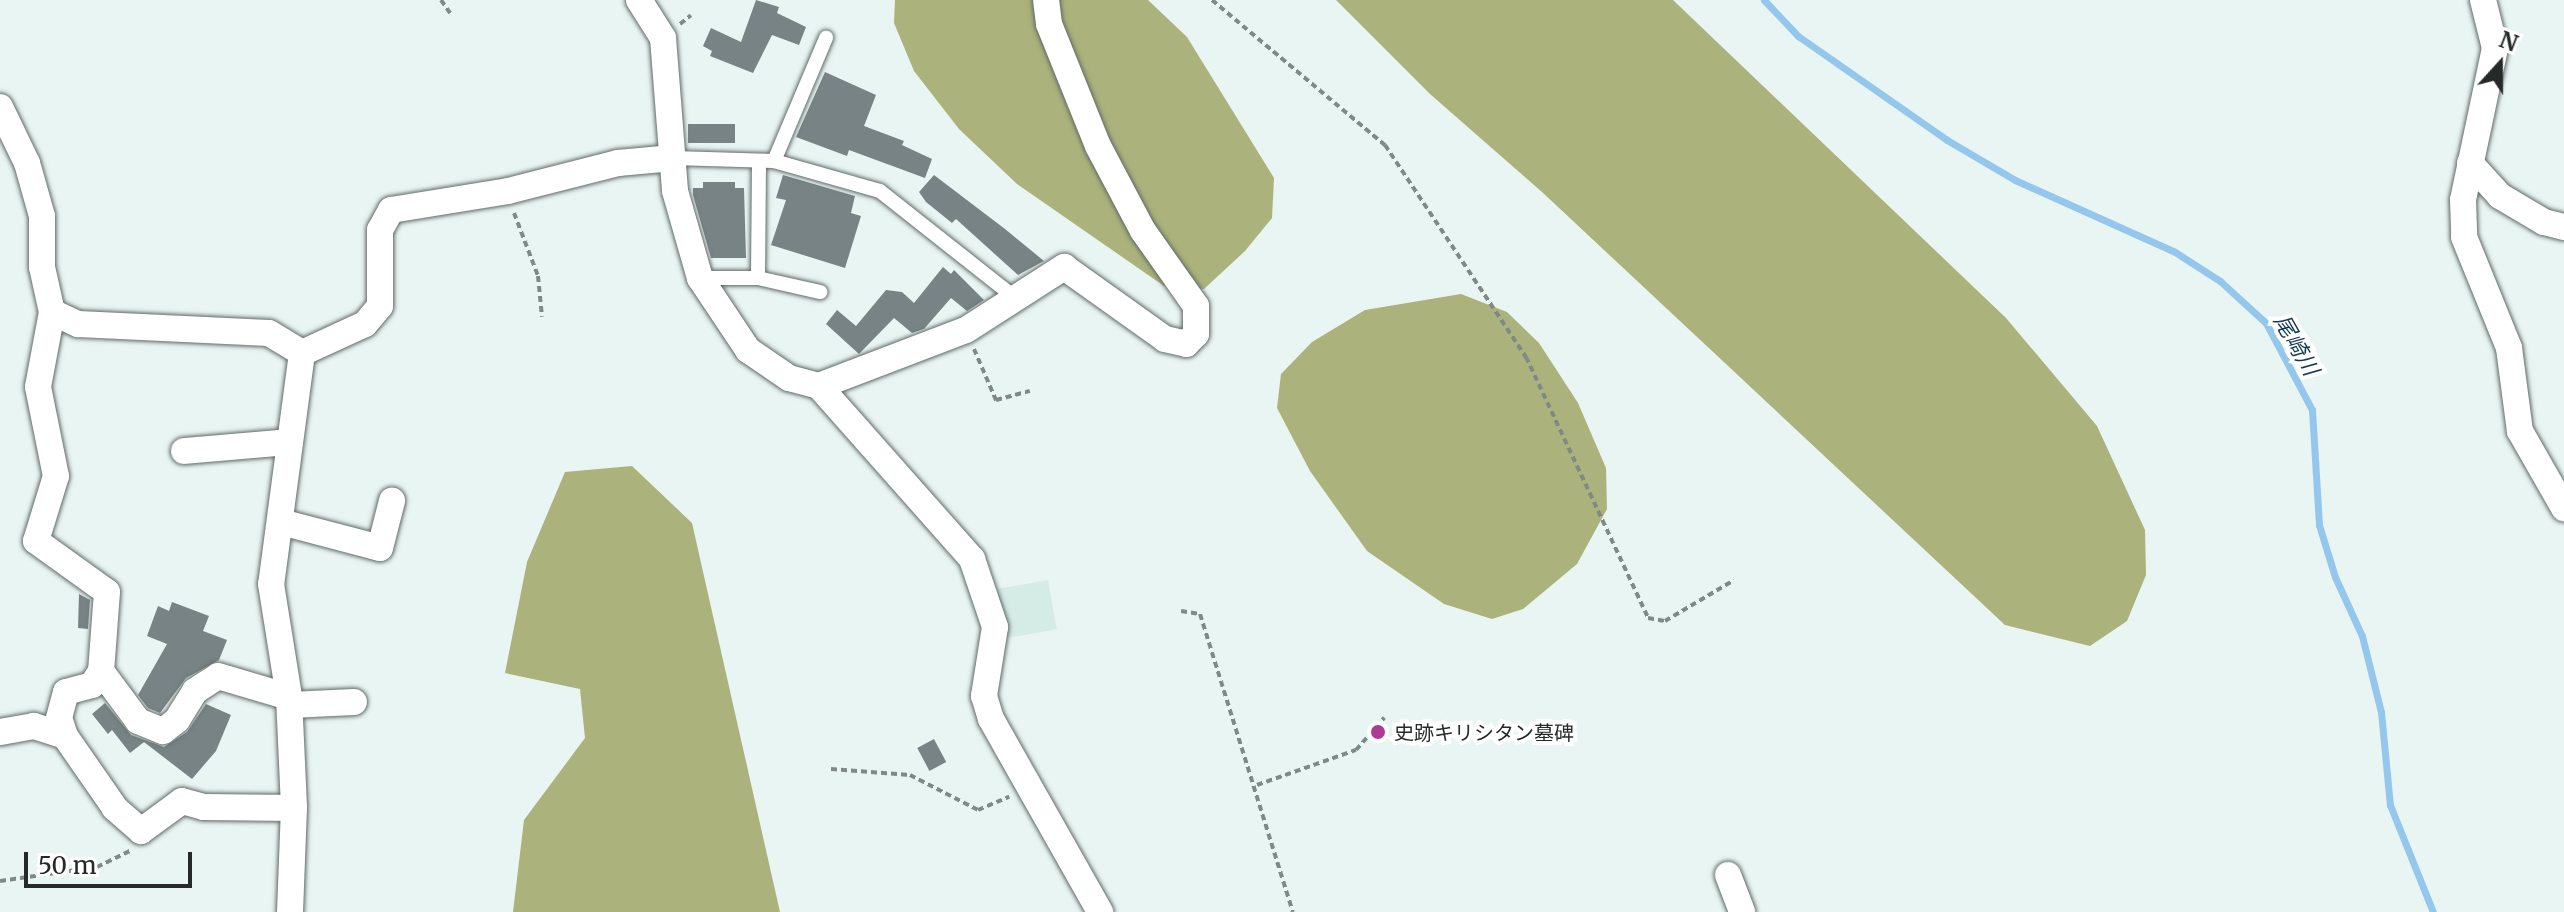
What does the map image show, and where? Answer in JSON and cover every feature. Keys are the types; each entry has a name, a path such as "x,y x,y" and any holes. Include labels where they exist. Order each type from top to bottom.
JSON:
{"street":[{"path":"639,0 663,38 675,191 700,278 748,350 789,378 819,386 972,559 995,627 984,696 1029,787 1100,912"},
{"path":"819,386 966,330 1018,300 1064,267 1177,344 1191,340 1199,326 1196,306 1143,231 1098,146 1049,24 1046,0"},
{"path":"2483,0 2495,48 2463,200 2464,237 2509,348 2520,431 2564,508"},
{"path":"0,107 27,163 42,216 42,267 52,312 38,387 56,476 36,541 107,592 101,671 92,685 66,692 59,718 65,736 115,808 141,831 182,801 204,807 294,808"},
{"path":"302,353 365,324 380,306 380,230 391,210 508,191 618,163 673,158"},
{"path":"2470,163 2500,196 2544,222 2564,227"},
{"path":"52,312 78,324 269,333 302,353"},
{"path":"290,912 294,808 289,701 271,584 302,353"},
{"path":"184,451 290,442"},
{"path":"281,522 380,548 392,501"},
{"path":"101,671 138,721 163,731 177,720 195,691 218,676 289,701 354,702"},
{"path":"0,732 34,726 65,736"},
{"path":"1728,875 1742,912"}],"lane":[{"path":"758,278 766,161 826,38"},
{"path":"673,158 766,161 880,191 1018,300"},
{"path":"700,278 758,278 820,292"}],"path":[{"path":"441,0 450,13"},
{"path":"1212,0 1385,145 1526,357 1648,618 1665,621 1734,580"},
{"path":"508,191 538,276 542,317"},
{"path":"966,330 996,400 1030,391"},
{"path":"1181,611 1200,614 1257,785 1293,912"},
{"path":"1257,785 1356,750 1384,718"},
{"path":"831,769 910,775 978,810 1029,787"},
{"path":"0,881 97,867 131,850 141,831"}],"shaded area":[{"path":"1048,580 1057,629 1006,638 998,589"}],"green space":[{"path":"895,0 1148,0 1187,37 1274,178 1272,218 1245,251 1204,289 1164,286 1017,184 959,129 914,71 894,23"},
{"path":"1336,0 1673,0 2006,318 2097,426 2145,530 2146,575 2127,621 2090,646 2005,625 1542,192 1430,94"},
{"path":"1461,294 1507,312 1539,343 1578,403 1606,468 1607,509 1577,564 1523,609 1492,619 1444,604 1367,551 1310,471 1277,408 1281,374 1312,342 1365,310"},
{"path":"632,466 692,523 780,912 513,912 524,820 585,738 580,689 505,673 527,562 565,472"}],"building":[{"path":"756,0 779,7 777,13 806,27 799,45 772,35 753,73 710,56 712,51 703,46 711,28 741,42"},
{"path":"825,72 876,95 864,126 904,141 902,145 932,159 925,178 849,150 847,156 796,137"},
{"path":"688,124 735,124 735,143 688,143"},
{"path":"783,175 855,196 851,213 861,216 845,268 771,245 786,200 776,198"},
{"path":"934,175 1044,261 1018,275 956,219 952,223 926,202 919,192"},
{"path":"703,182 735,182 735,188 744,188 746,258 711,258 693,195 693,188 703,188"},
{"path":"943,267 951,274 954,270 984,300 967,311 951,298 924,329 912,333 894,318 859,354 826,324 837,310 856,326 886,290 902,292 914,303"},
{"path":"79,594 90,600 88,629 78,628"},
{"path":"172,602 209,616 203,631 227,640 219,660 186,678 160,713 148,708 138,695 167,644 147,636 158,606 169,611"},
{"path":"105,703 131,735 164,747 187,732 206,704 231,715 216,751 192,779 144,742 130,753 112,730 108,734 92,714"},
{"path":"934,739 946,762 929,771 917,748"}],"waterway":[{"name":"尾崎川","path":"1764,0 1798,36 1947,140 2015,180 2175,252 2220,281 2266,323 2312,410 2319,525 2335,577 2362,636 2381,712 2390,805 2433,912"}],"place":[{"name":"史跡キリシタン墓碑","path":"1378,732"}]}
